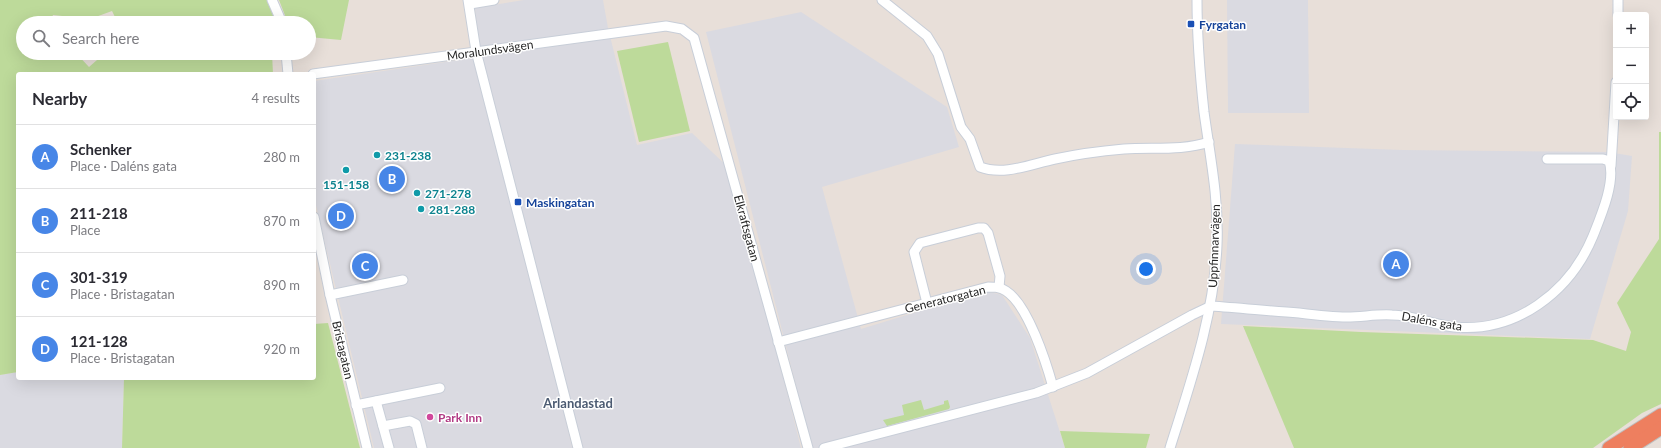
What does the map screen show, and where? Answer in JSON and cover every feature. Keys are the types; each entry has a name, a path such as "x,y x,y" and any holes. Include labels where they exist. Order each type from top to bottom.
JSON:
{"highway":[{"path":"1608,448 1661,415"},
{"path":"1630,448 1661,428"}],"street":[{"path":"272,0 279,16"},
{"path":"494,0 469,2 476,52 578,448"},
{"path":"882,0 927,36 938,54 961,127 970,139 980,167 989,171 1011,170 1054,159 1099,152 1124,149 1195,146 1209,142"},
{"name":"Uppfinnarvägen","path":"1170,448 1211,306 1217,246 1216,195 1202,93 1197,0"},
{"name":"Uppfinnarvägen","path":"1199,39 1202,0"},
{"path":"1618,0 1618,12"},
{"name":"Moralundsvägen","path":"316,74 666,26"},
{"name":"Elkraftsgatan","path":"666,26 682,29 694,38 808,448"},
{"path":"287,60 288,72"},
{"path":"1611,166 1616,84"},
{"path":"1547,159 1603,159 1609,161 1611,166"},
{"name":"Daléns gata","path":"1211,306 1348,317 1392,315 1414,317 1459,327 1489,326 1507,322 1535,308 1546,300 1567,278 1590,243 1603,212 1611,166"},
{"name":"Bristagatan","path":"316,227 330,295 367,448"},
{"path":"927,303 914,252 915,249 920,243 978,228 984,228 988,233 1000,276 999,287"},
{"path":"330,295 403,280"},
{"name":"Generatorgatan","path":"778,342 988,287 999,287 1007,291 1014,298 1031,326 1040,345 1053,387"},
{"path":"824,448 1032,394 1053,387 1106,364 1186,318 1211,306"},
{"path":"356,405 440,388"},
{"path":"376,401 389,448"},
{"path":"383,426 410,421 416,424 422,448"}],"shaded area":[{"path":"524,0 603,0 608,28 637,145 692,133 730,169 801,448 583,448 480,48 475,8"},
{"path":"1227,0 1308,0 1309,113 1228,113"},
{"path":"801,12 947,107 959,147 822,187 861,329 985,291 1002,295 1030,338 1065,448 812,448 706,32"},
{"path":"473,58 572,448 374,448 316,205 316,81"},
{"path":"1235,144 1403,150 1608,152 1632,156 1628,211 1590,339 1221,324"},
{"path":"16,372 16,380 124,380 122,448 0,448 0,375"}],"green space":[{"path":"0,0 267,0 273,16 114,16 112,11 98,16 16,16 16,60 82,60 89,67 97,60 272,60 273,72 16,72 16,372 0,375"},
{"path":"279,0 349,0 341,40 316,38 316,16 285,16"},
{"path":"668,42 690,131 639,142 617,51"},
{"path":"1659,132 1661,132 1661,404 1642,413 1593,448 1294,448 1243,326 1361,332 1593,340 1626,351 1631,332 1617,303 1659,239"},
{"path":"328,323 360,448 122,448 124,380 316,380 316,324"},
{"path":"921,400 924,410 944,404 944,401 948,400 950,407 949,409 887,426 883,420 904,415 902,405"},
{"path":"1060,431 1150,434 1146,448 1065,448"}],"place":[{"name":"Fyrgatan","path":"1191,24"},
{"name":"231-238","path":"377,155"},
{"name":"151-158","path":"346,170"},
{"name":"211-218","path":"392,179"},
{"name":"271-278","path":"417,193"},
{"name":"Maskingatan","path":"518,202"},
{"name":"281-288","path":"421,209"},
{"name":"121-128","path":"341,216"},
{"name":"Schenker","path":"1396,264"},
{"name":"301-319","path":"365,266"},
{"name":"Park Inn","path":"430,417"}],"district":[{"name":"Arlandastad","path":"578,403"}]}
